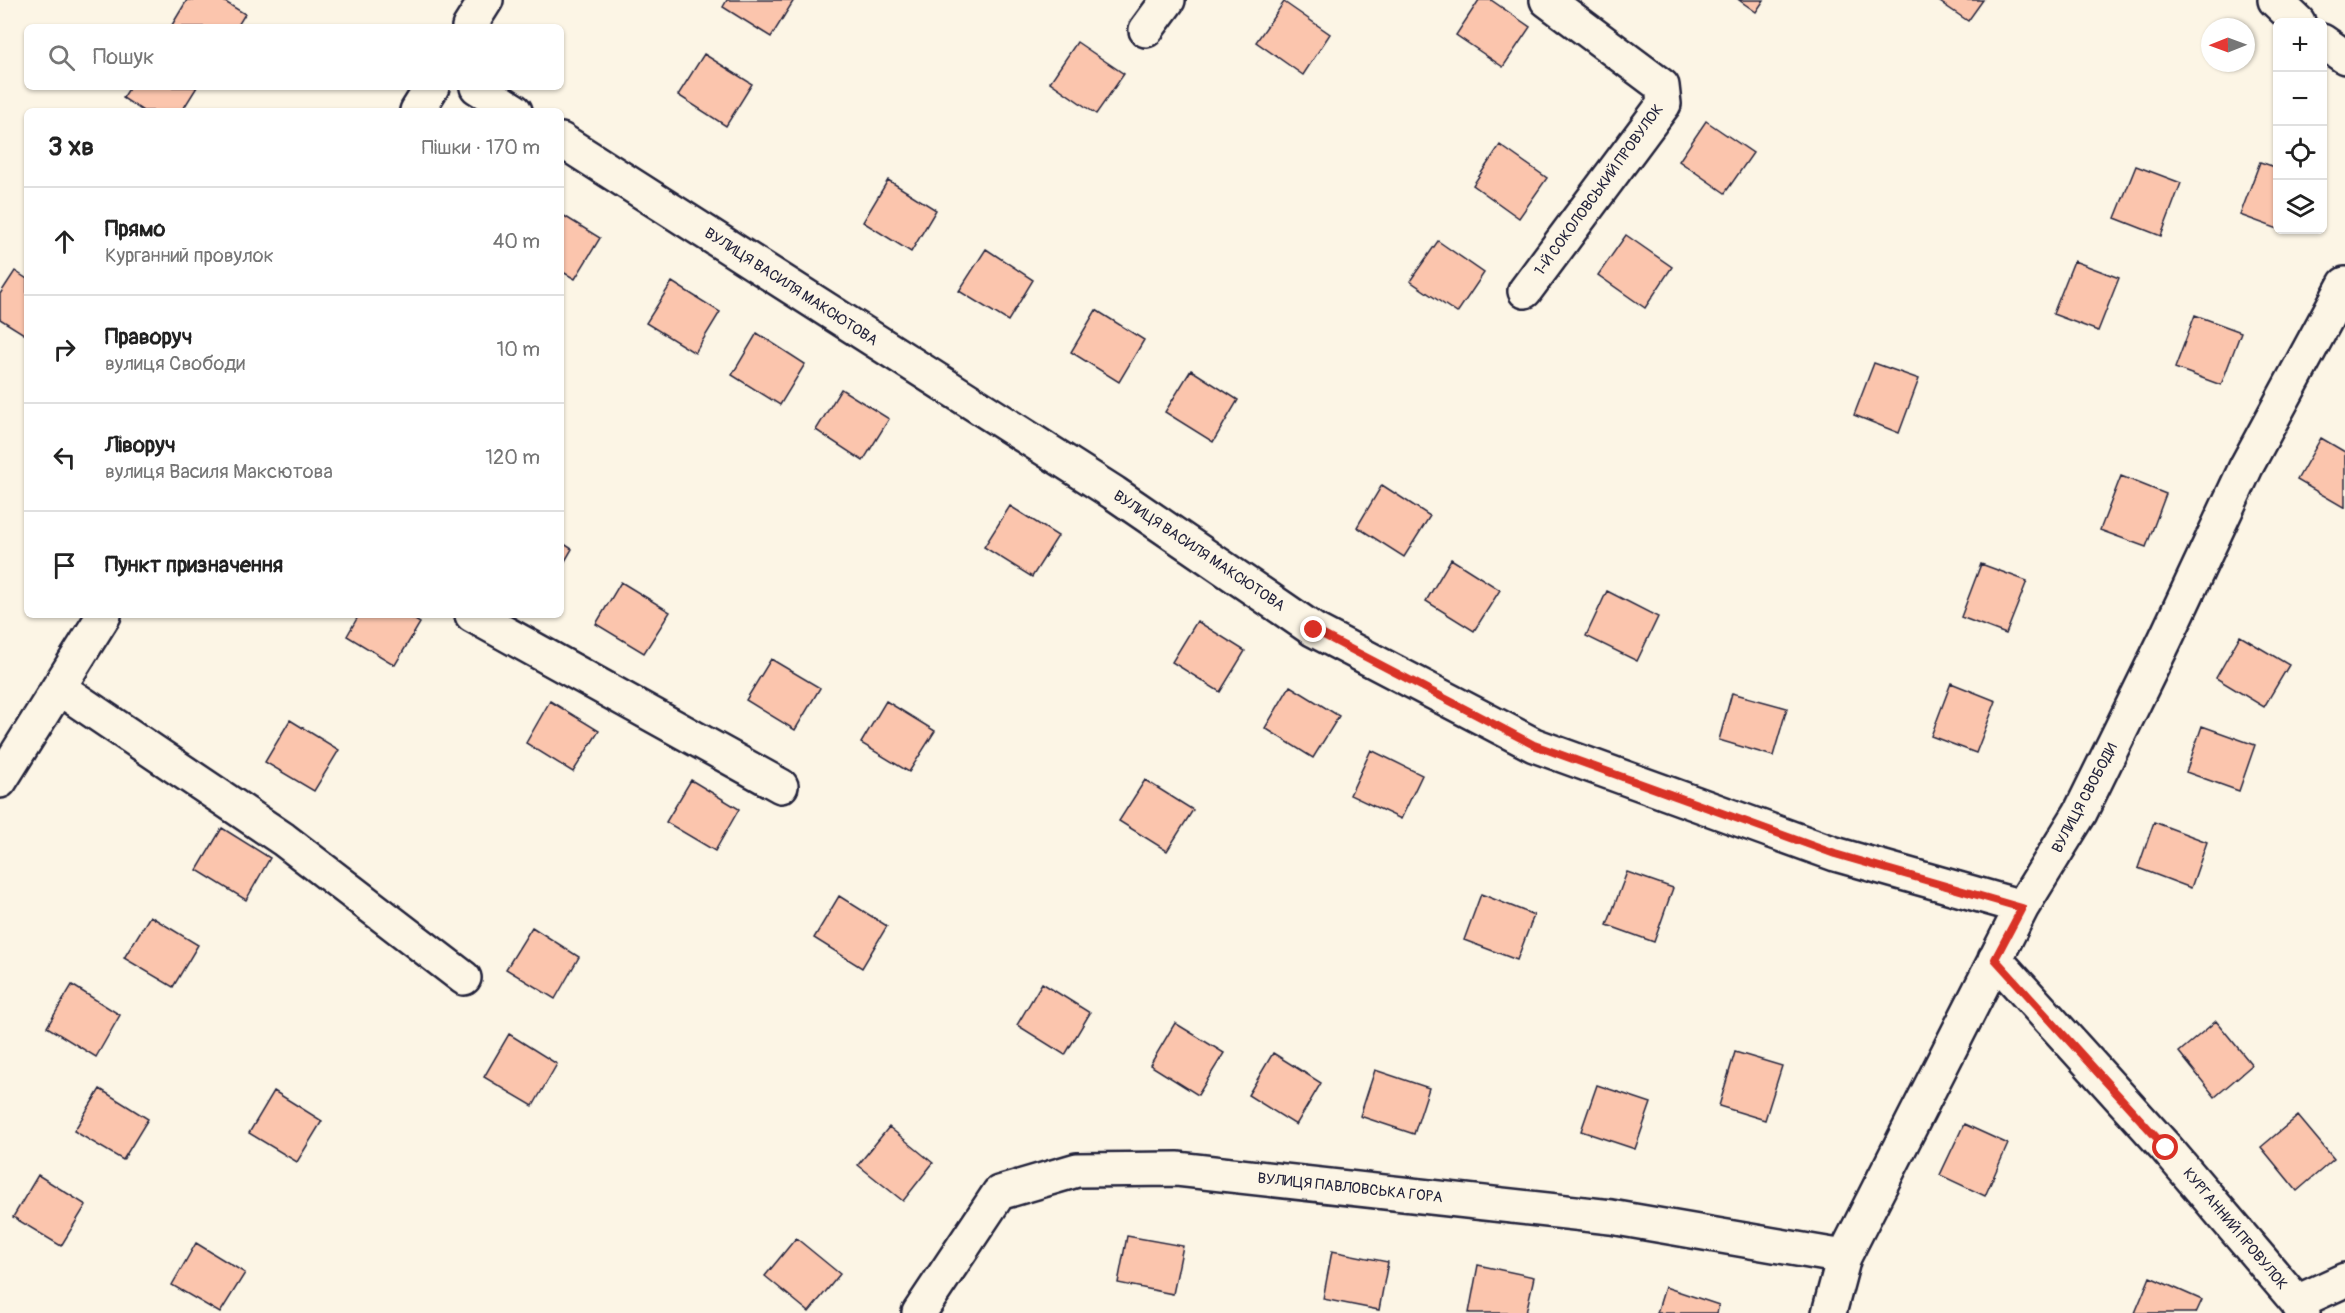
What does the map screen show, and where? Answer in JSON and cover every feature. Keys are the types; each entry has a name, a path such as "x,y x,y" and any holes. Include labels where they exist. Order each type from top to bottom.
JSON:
{"street":[{"path":"472,24 486,0"},
{"path":"1146,30 1168,0"},
{"name":"1-Й СОКОЛОВСЬКИЙ ПРОВУЛОК","path":"1525,291 1664,104 1662,86 1547,0"},
{"path":"2275,0 2294,18"},
{"path":"2327,44 2345,57"},
{"path":"419,108 430,90"},
{"path":"482,90 510,108"},
{"name":"ВУЛИЦЯ ВАСИЛЯ МАКСЮТОВА","path":"564,142 1104,486 1314,630 1345,647 1534,745 1835,854 2022,908"},
{"name":"ВУЛИЦЯ СВОБОДИ","path":"1829,1313 1844,1257 2022,908 2080,813 2246,468 2345,284"},
{"path":"0,781 102,618"},
{"path":"477,618 782,786"},
{"path":"59,688 283,839 464,978"},
{"name":"КУРГАННИЙ ПРОВУЛОК","path":"1995,959 2166,1148 2300,1307"},
{"name":"ВУЛИЦЯ ПАВЛОВСЬКА ГОРА","path":"920,1313 999,1193 1077,1170 1177,1169 1576,1213 1844,1257"},
{"path":"2300,1307 2345,1280"}],"building":[{"path":"187,0 222,0 245,14 239,24 173,24"},
{"path":"727,0 794,0 771,37 723,7"},
{"path":"1479,0 1491,0 1530,27 1503,67 1456,35"},
{"path":"1739,0 1764,0 1756,12"},
{"path":"1937,0 1983,0 1968,21"},
{"path":"1284,2 1330,34 1303,75 1256,42"},
{"path":"1077,42 1124,74 1096,114 1050,82"},
{"path":"704,54 752,84 726,126 678,95"},
{"path":"128,90 195,90 184,108 138,108 123,98"},
{"path":"1706,121 1753,153 1725,193 1679,161"},
{"path":"1500,145 1547,178 1519,218 1473,185"},
{"path":"2260,162 2273,166 2273,227 2240,215"},
{"path":"2136,166 2181,183 2161,236 2115,218"},
{"path":"888,180 936,210 911,252 863,222"},
{"path":"564,216 600,238 575,279 564,273"},
{"path":"1626,235 1672,267 1645,308 1598,275"},
{"path":"1438,241 1484,273 1457,313 1410,281"},
{"path":"986,249 1033,280 1008,321 959,291"},
{"path":"2074,261 2119,278 2098,331 2053,314"},
{"path":"15,271 24,277 24,334 0,319 0,294"},
{"path":"672,282 720,312 695,353 646,323"},
{"path":"1096,310 1144,340 1119,382 1071,352"},
{"path":"2195,315 2241,332 2221,385 2175,368"},
{"path":"757,333 805,364 780,405 732,375"},
{"path":"1874,363 1919,379 1899,433 1854,415"},
{"path":"1191,370 1238,400 1213,442 1165,412"},
{"path":"841,389 889,419 863,461 816,430"},
{"path":"2321,438 2345,452 2345,508 2297,480"},
{"path":"2121,476 2166,494 2146,547 2100,530"},
{"path":"1382,485 1430,516 1404,557 1357,527"},
{"path":"1010,506 1058,536 1032,577 984,547"},
{"path":"564,544 572,549 564,563"},
{"path":"1451,559 1500,590 1474,631 1426,601"},
{"path":"1981,564 2027,581 2006,634 1961,617"},
{"path":"621,582 670,612 644,653 596,624"},
{"path":"1607,591 1658,617 1637,661 1586,636"},
{"path":"357,618 412,618 420,623 395,665 347,636"},
{"path":"1197,621 1245,651 1220,692 1172,662"},
{"path":"2240,636 2289,665 2264,707 2216,678"},
{"path":"771,659 820,688 795,730 746,700"},
{"path":"1951,683 1996,701 1976,753 1931,736"},
{"path":"1290,686 1339,716 1313,758 1265,728"},
{"path":"1732,693 1787,708 1773,756 1719,740"},
{"path":"550,701 599,731 573,772 526,743"},
{"path":"886,701 935,731 909,772 861,743"},
{"path":"290,720 339,750 314,791 265,762"},
{"path":"2202,726 2255,745 2239,791 2186,772"},
{"path":"1371,750 1422,775 1401,819 1350,795"},
{"path":"691,780 739,809 715,851 666,822"},
{"path":"1145,780 1193,810 1167,851 1119,821"},
{"path":"2154,822 2207,842 2191,888 2138,868"},
{"path":"222,828 270,858 246,900 197,870"},
{"path":"1627,872 1673,888 1654,942 1607,925"},
{"path":"1481,894 1534,915 1517,960 1464,940"},
{"path":"839,896 887,926 862,968 814,938"},
{"path":"150,916 198,945 173,987 124,958"},
{"path":"532,927 579,957 555,999 506,969"},
{"path":"1042,983 1090,1013 1065,1055 1017,1025"},
{"path":"72,985 120,1015 96,1057 47,1027"},
{"path":"2216,1021 2252,1065 2215,1097 2179,1052"},
{"path":"1175,1023 1224,1053 1198,1095 1150,1065"},
{"path":"509,1034 557,1064 533,1106 484,1077"},
{"path":"1735,1052 1782,1066 1765,1120 1719,1106"},
{"path":"1273,1053 1321,1083 1296,1125 1248,1095"},
{"path":"1375,1070 1429,1088 1414,1134 1360,1116"},
{"path":"1597,1085 1651,1103 1635,1149 1581,1131"},
{"path":"100,1089 148,1119 123,1160 74,1131"},
{"path":"274,1091 322,1121 297,1162 249,1133"},
{"path":"2298,1116 2334,1159 2297,1191 2261,1147"},
{"path":"1964,1124 2008,1144 1985,1196 1940,1175"},
{"path":"889,1127 933,1163 903,1201 858,1165"},
{"path":"38,1175 86,1205 61,1246 13,1217"},
{"path":"1127,1236 1183,1246 1173,1294 1118,1283"},
{"path":"796,1238 840,1274 809,1312 765,1276"},
{"path":"196,1243 245,1273 220,1313 172,1285"},
{"path":"1332,1251 1388,1262 1379,1310 1323,1299"},
{"path":"1478,1265 1534,1277 1526,1313 1469,1313"},
{"path":"2150,1277 2202,1300 2196,1313 2135,1313"},
{"path":"1665,1287 1719,1305 1717,1313 1657,1313"}],"route":[{"path":"1314,630 1534,745 1835,854 2022,908 1995,959 2166,1148"}]}
